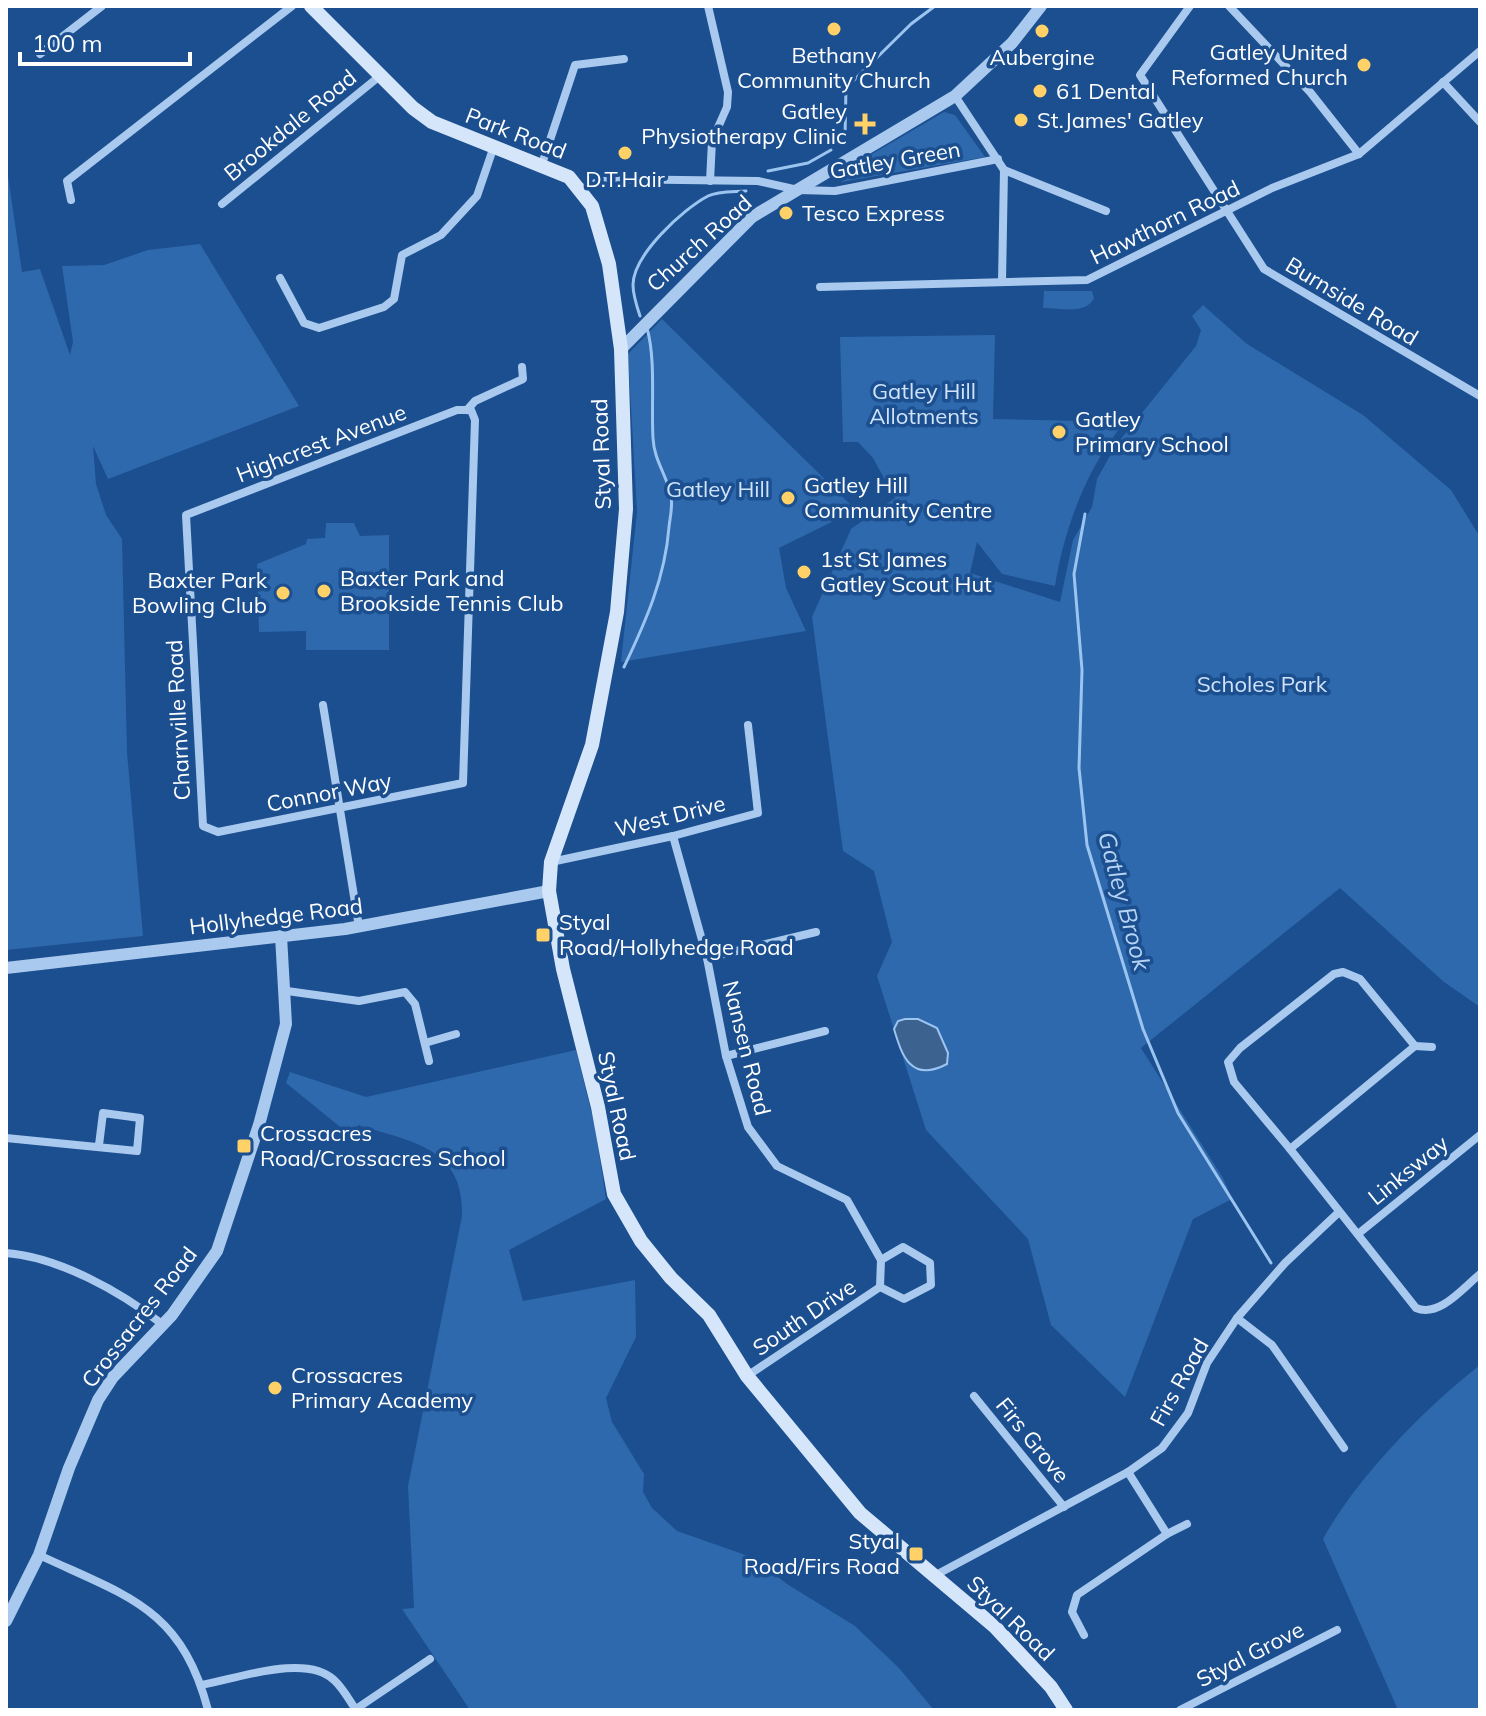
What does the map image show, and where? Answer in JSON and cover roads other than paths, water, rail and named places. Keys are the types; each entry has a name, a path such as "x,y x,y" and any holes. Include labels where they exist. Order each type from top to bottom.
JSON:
{"main road":[{"name":"Park Road","path":"311,6 413,108 432,122 493,149 542,164 569,177 581,189 604,240 621,349"},
{"name":"Styal Road","path":"621,349 626,509 617,612 592,745 551,862 549,891 563,969 598,1107 614,1194 641,1241 671,1278 709,1315 747,1376 860,1513 995,1627 1051,1687 1066,1710"}],"street":[{"path":"40,54 102,6"},
{"path":"71,200 67,181 292,6"},
{"path":"708,6 728,92 727,107 712,141 710,181"},
{"name":"Church Road","path":"621,349 752,217 955,96 1012,43 1041,6"},
{"name":"Burnside Road","path":"1190,6 1140,75 1264,269 1480,396"},
{"path":"1229,6 1310,92 1359,154"},
{"name":"Hawthorn Road","path":"820,287 1087,280 1272,188 1359,154 1480,51"},
{"path":"542,164 575,65 624,59"},
{"name":"Brookdale Road","path":"222,204 381,75"},
{"path":"1443,82 1480,122"},
{"path":"955,96 1004,170 1002,282"},
{"path":"280,278 304,323 319,328 384,307 394,299 402,255 441,235 477,196 493,149"},
{"name":"Gatley Green","path":"581,189 605,179 758,181 798,190 835,191 998,159"},
{"path":"1004,170 1106,211"},
{"name":"Highcrest Avenue","path":"186,515 442,416 469,410 475,401 523,379 522,367"},
{"name":"Connor Way","path":"203,826 218,832 463,783 475,420 469,410"},
{"name":"Charnville Road","path":"186,515 203,826"},
{"path":"323,705 359,927"},
{"name":"West Drive","path":"551,862 673,836 758,813 748,725"},
{"name":"Nansen Road","path":"673,836 707,958 726,1056 748,1127 777,1166 847,1200 881,1260"},
{"name":"Hollyhedge Road","path":"6,968 359,927 549,891"},
{"path":"707,958 816,932"},
{"name":"Crossacres Road","path":"6,1621 39,1555 69,1468 98,1400 113,1377 200,1278 227,1224 276,1067 286,1024 287,991 281,936"},
{"name":"Linksway","path":"1415,1046 1360,979 1343,972 1334,974 1240,1048 1228,1062 1234,1082 1410,1302 1425,1312 1435,1310 1480,1274"},
{"path":"287,991 342,1001 405,992 415,1004 429,1061"},
{"path":"726,1056 825,1031"},
{"path":"425,1043 456,1034"},
{"path":"1290,1149 1415,1046 1432,1047"},
{"path":"6,1138 137,1151 140,1118 103,1113 99,1145"},
{"name":"Linksway","path":"1358,1234 1480,1135"},
{"name":"Firs Road","path":"934,1576 1128,1472 1162,1448 1188,1413 1207,1363 1237,1318 1285,1263 1339,1212"},
{"name":"South Drive","path":"903,1247 930,1263 931,1285 904,1299 880,1287 881,1260 903,1247"},
{"path":"6,1253 65,1270 118,1295 162,1324"},
{"name":"South Drive","path":"747,1376 880,1287"},
{"path":"1237,1318 1272,1345 1344,1448"},
{"name":"Firs Grove","path":"974,1396 1064,1507"},
{"path":"1128,1472 1167,1534"},
{"path":"1084,1635 1072,1612 1077,1595 1167,1534 1187,1524"},
{"path":"39,1555 153,1611 182,1645 201,1685 208,1710"},
{"path":"1061,1609 1072,1612"},
{"name":"Styal Grove","path":"1180,1710 1337,1630"},
{"path":"201,1685 294,1667 314,1669 333,1679 356,1710 430,1659"}],"waterway":[{"name":"Gatley Brook","path":"845,137 846,88 911,24 935,6"},
{"name":"Gatley Brook","path":"768,171 808,163 831,150"},
{"name":"Gatley Brook","path":"640,316 633,289 635,273 661,234 708,196 746,191"},
{"name":"Gatley Brook","path":"624,667 659,582 672,508 669,488 654,446 652,368 647,328"},
{"name":"Gatley Brook","path":"1085,514 1074,574 1082,670 1079,768 1087,845 1143,1029 1178,1113 1271,1263"}],"place":[{"name":"Bethany Community Church","path":"834,29"},
{"name":"Aubergine","path":"1042,31"},
{"name":"Gatley United Reformed Church","path":"1364,65"},
{"name":"61 Dental","path":"1040,91"},
{"name":"St.James' Gatley","path":"1021,120"},
{"name":"Gatley Physiotherapy Clinic","path":"865,124"},
{"name":"D.T.Hair","path":"625,153"},
{"name":"Tesco Express","path":"786,213"},
{"name":"Gatley Primary School","path":"1059,432"},
{"name":"Gatley Hill Community Centre","path":"788,498"},
{"name":"1st St James Gatley Scout Hut","path":"804,572"},
{"name":"Baxter Park and Brookside Tennis Club","path":"324,591"},
{"name":"Baxter Park Bowling Club","path":"283,593"},
{"name":"Styal Road/Hollyhedge Road","path":"543,935"},
{"name":"Crossacres Road/Crossacres School","path":"244,1146"},
{"name":"Crossacres Primary Academy","path":"275,1388"},
{"name":"Styal Road/Firs Road","path":"916,1554"}],"park label":[{"name":"Gatley Hill Allotments","path":"924,404"},
{"name":"Gatley Hill","path":"718,489"},
{"name":"Scholes Park","path":"1262,684"}]}
